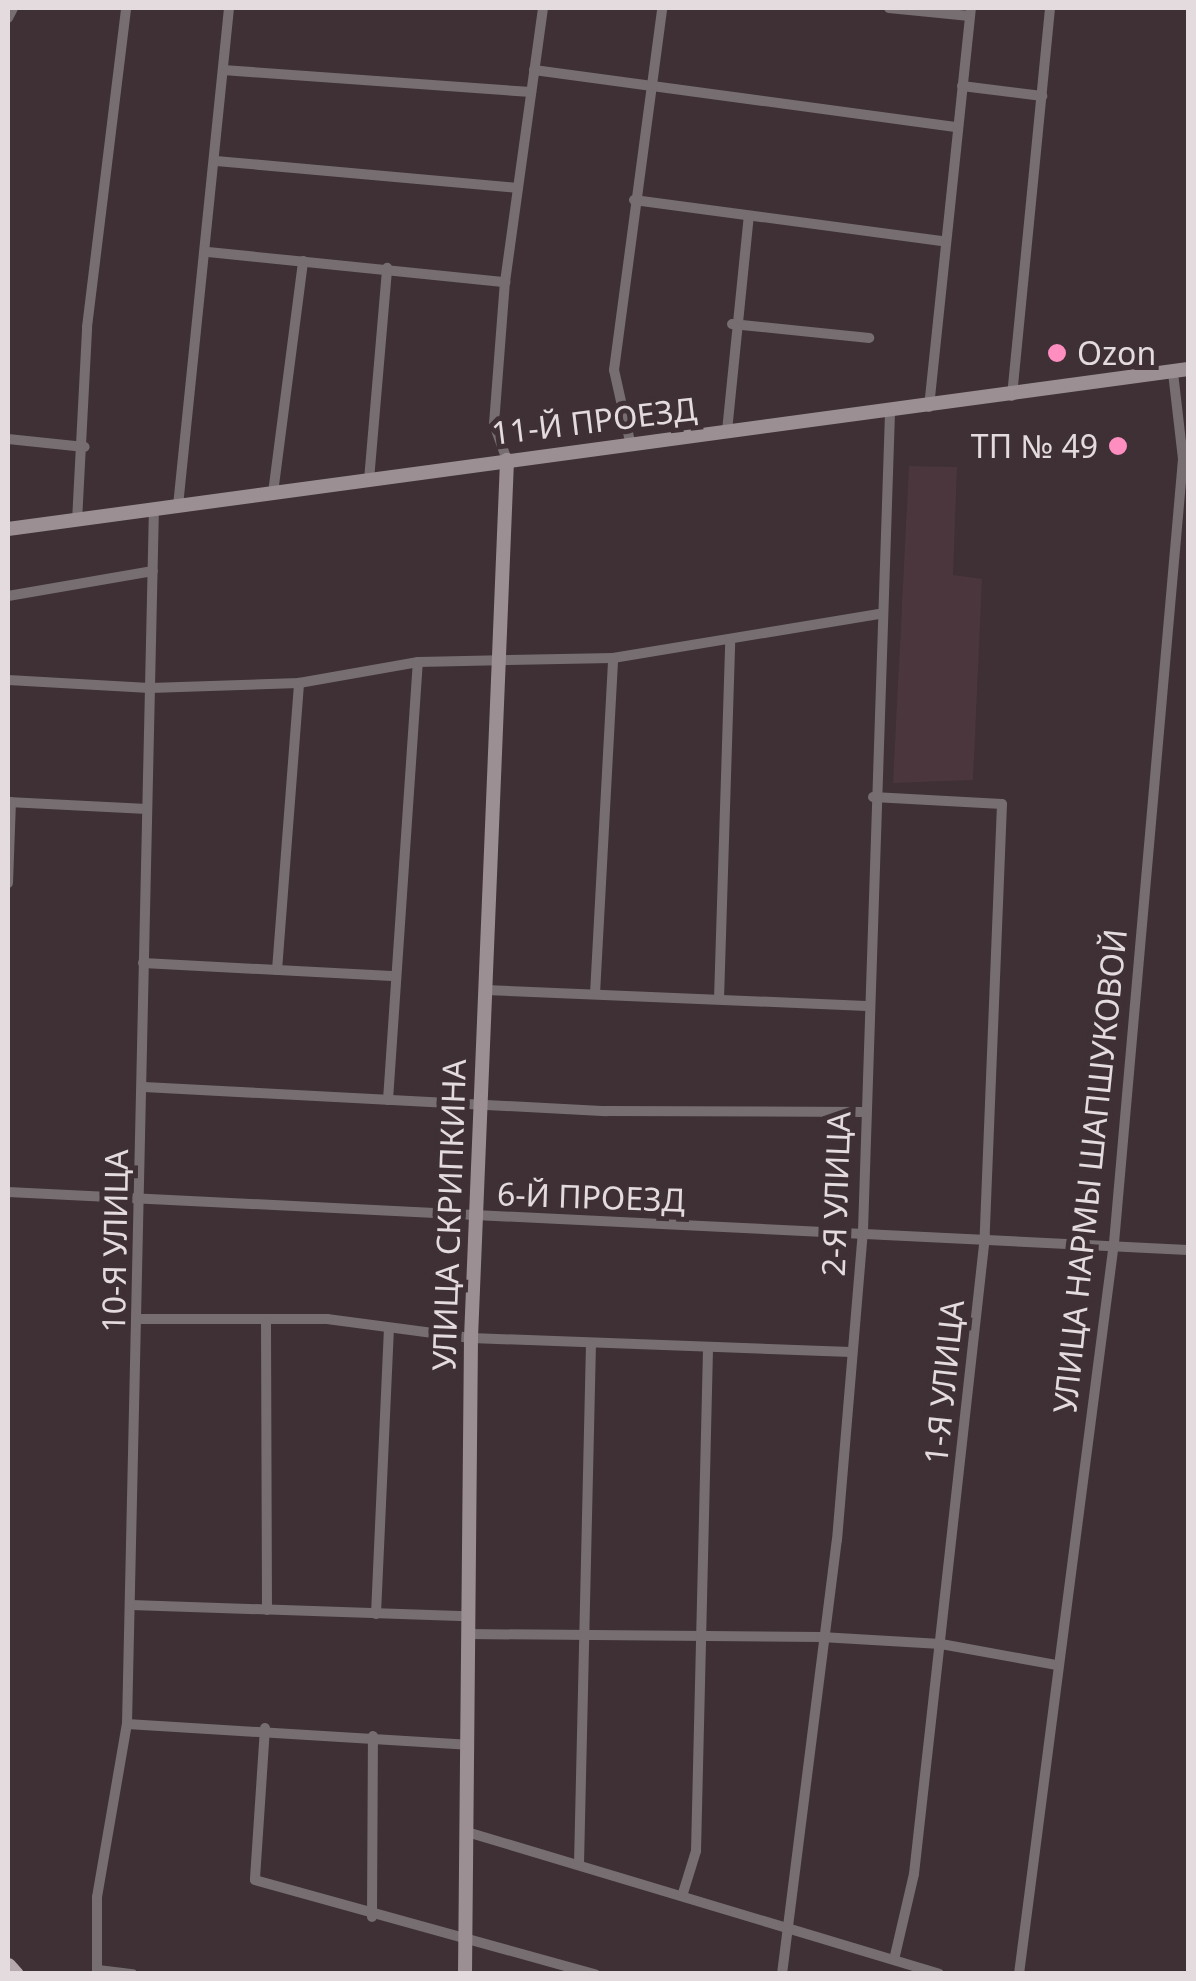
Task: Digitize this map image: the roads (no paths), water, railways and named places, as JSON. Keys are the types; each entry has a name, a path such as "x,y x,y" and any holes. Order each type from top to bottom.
{"main road":[{"path":"8,1965 16,1974"}],"street":[{"path":"8,18 13,8"},
{"path":"77,520 84,447 87,327 126,8"},
{"path":"178,506 208,252 228,8"},
{"path":"507,460 494,424 505,282 543,8"},
{"path":"631,446 614,370 662,8"},
{"path":"889,8 971,12 943,240 929,407"},
{"path":"1012,397 1050,8"},
{"path":"223,70 532,92"},
{"path":"534,70 957,128"},
{"path":"962,86 1042,96"},
{"path":"216,161 518,188"},
{"path":"634,200 943,240"},
{"path":"727,431 732,324 750,216"},
{"path":"208,252 505,282"},
{"path":"272,493 303,261"},
{"path":"369,480 387,268"},
{"path":"732,324 869,338"},
{"name":"11-Й ПРОЕЗД","path":"8,529 727,431 1012,397 1181,370"},
{"name":"УЛИЦА НАРМЫ ШАПШУКОВОЙ","path":"1018,1974 1114,1243 1183,459 1181,370"},
{"name":"2-Я УЛИЦА","path":"782,1974 863,1231 866,1006 890,413"},
{"path":"8,439 84,447"},
{"name":"УЛИЦА СКРИПКИНА","path":"466,1974 471,1338 507,460"},
{"name":"10-Я УЛИЦА","path":"98,1972 97,1897 127,1724 154,510"},
{"path":"8,596 153,571"},
{"path":"8,680 150,688 299,682 418,662 613,658 730,643 880,614"},
{"path":"719,1000 730,643"},
{"path":"595,994 613,658"},
{"name":"УЛИЦА СКРИПКИНА","path":"388,1100 392,976 418,662"},
{"path":"277,970 299,682"},
{"name":"1-Я УЛИЦА","path":"874,798 1002,804 985,1236 941,1644 894,1960"},
{"path":"8,883 9,802 147,809"},
{"path":"143,963 392,976"},
{"path":"486,990 866,1006"},
{"path":"144,1086 481,1104 865,1112"},
{"name":"6-Й ПРОЕЗД","path":"8,1192 477,1218 985,1236 1188,1250"},
{"path":"138,1320 388,1328 471,1338 591,1344 851,1352"},
{"path":"266,1324 267,1610"},
{"name":"УЛИЦА СКРИПКИНА","path":"376,1614 388,1328"},
{"path":"579,1864 591,1344"},
{"path":"683,1894 696,1851 708,1349"},
{"path":"131,1605 466,1616"},
{"path":"467,1634 699,1632 821,1637 941,1644 1057,1665"},
{"path":"127,1724 265,1728 467,1744"},
{"path":"265,1728 255,1880 372,1917 595,1974"},
{"path":"372,1917 373,1736"},
{"path":"467,1832 786,1923 938,1974"},
{"path":"98,1972 133,1974"}],"place":[{"name":"Ozon","path":"1057,353"},
{"name":"ТП № 49","path":"1118,446"}]}
